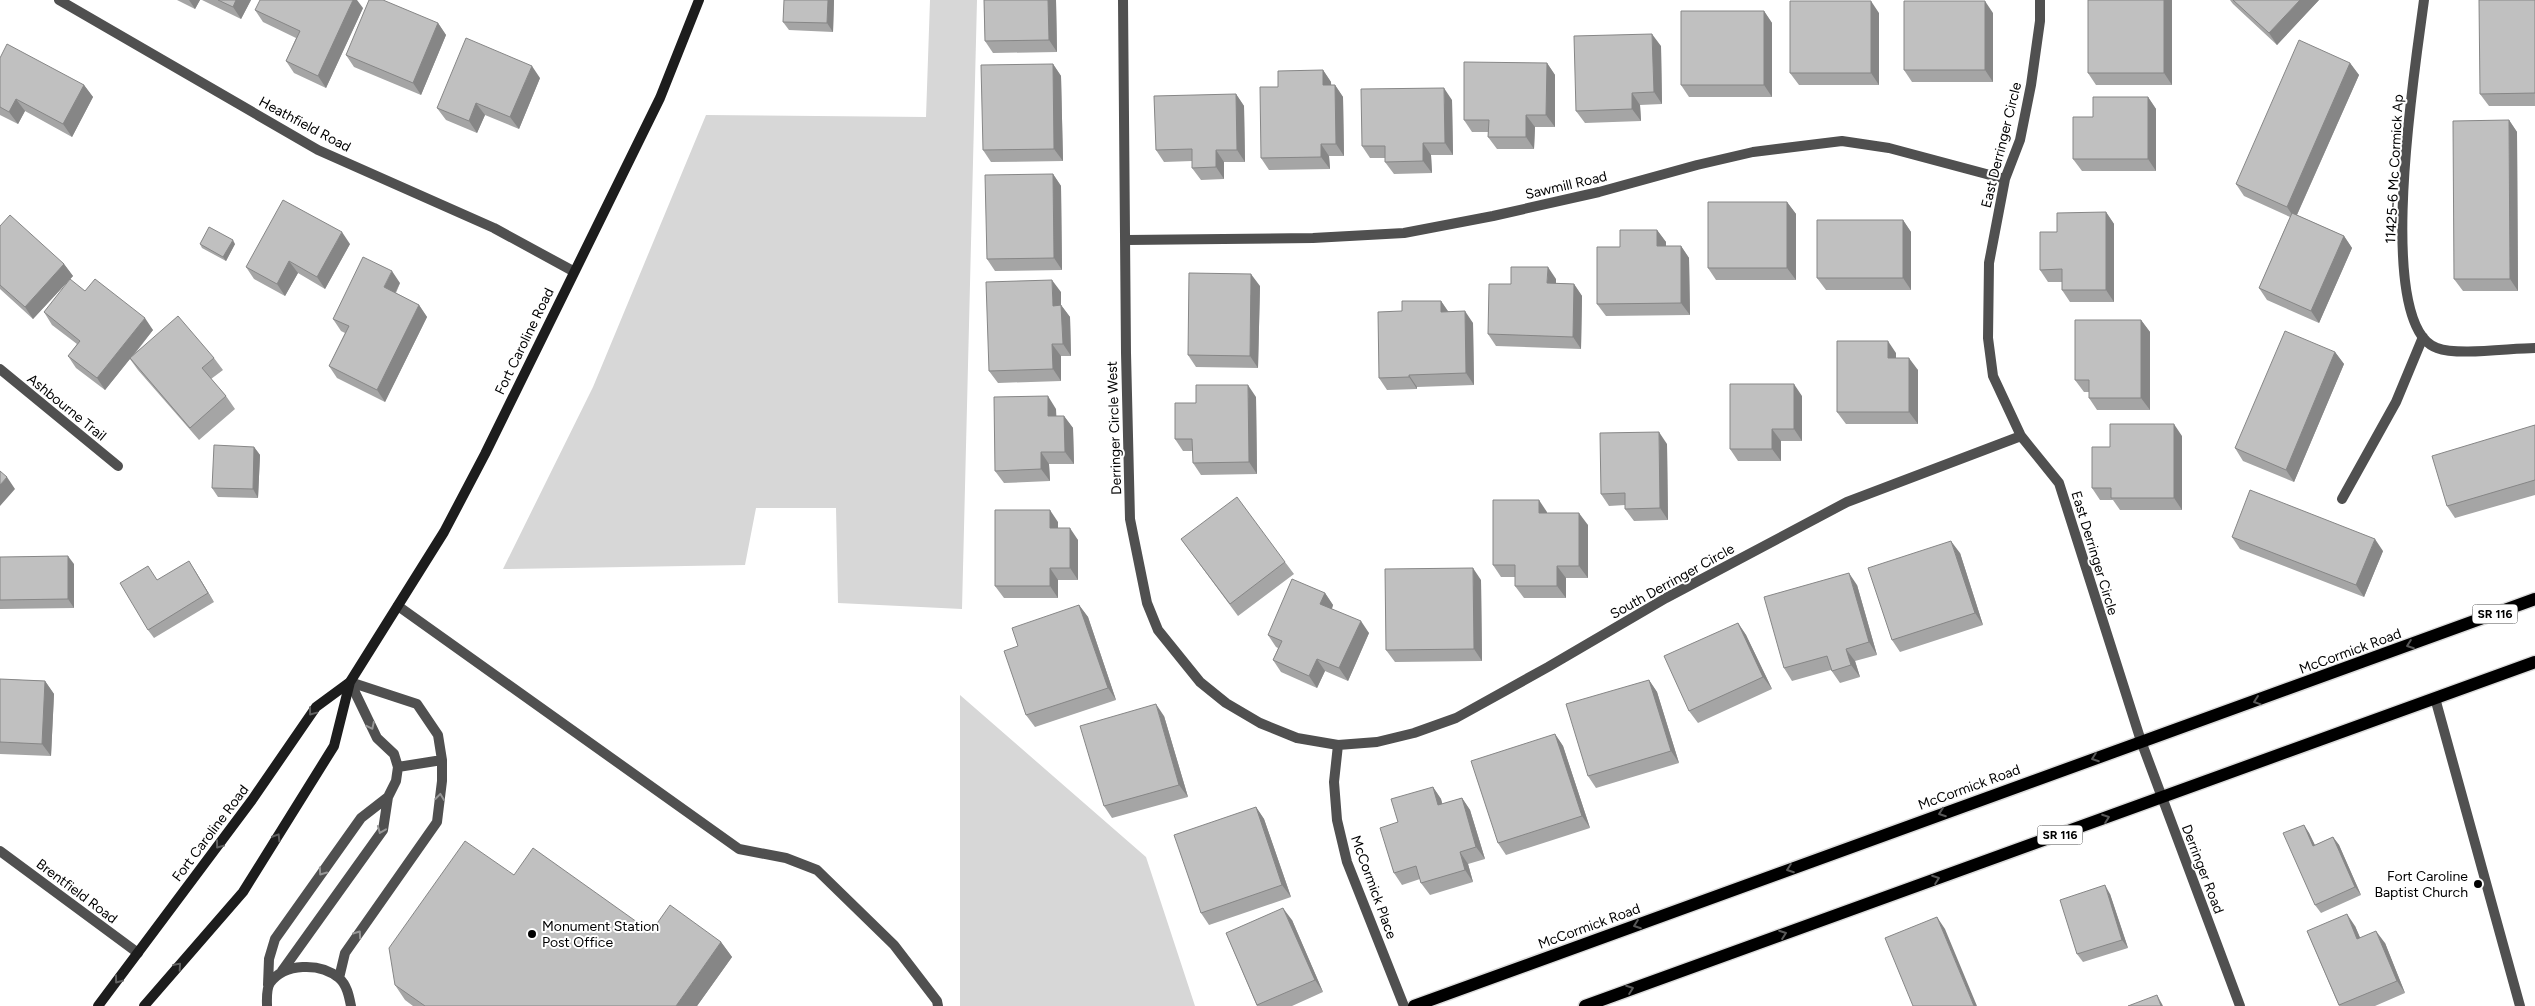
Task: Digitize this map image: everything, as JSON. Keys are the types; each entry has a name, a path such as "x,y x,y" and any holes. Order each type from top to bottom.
{"main road":[{"name":"McCormick Road","path":"1414,1006 2535,599"},
{"name":"SR 116","path":"1585,1006 2535,662"}],"street":[{"name":"Heathfield Road","path":"59,0 318,150 494,228 573,271"},
{"name":"Fort Caroline Road","path":"145,1005 243,892 334,746 350,682 444,532 485,454 573,271 660,98 698,0"},
{"name":"Derringer Circle West","path":"1123,0 1127,240 1126,353 1130,520 1147,602 1158,630 1200,682 1226,703 1260,723 1296,738 1338,745"},
{"name":"East Derringer Circle","path":"2040,0 2040,21 2031,84 2020,140 2005,179 1989,263 1988,338 1993,376 2021,436 2059,483 2113,658 2141,741"},
{"name":"11425-6 Mc Cormick Ap","path":"2423,337 2410,312 2405,293 2402,235 2407,129 2424,0"},
{"name":"Sawmill Road","path":"1127,240 1313,238 1404,233 1590,194 1753,152 1842,141 1889,148 2005,179"},
{"path":"2342,499 2396,402 2423,337 2436,348 2458,350 2535,348"},
{"name":"Ashbourne Trail","path":"0,370 118,466"},
{"name":"South Derringer Circle","path":"1338,745 1386,740 1414,733 1456,718 1666,598 1847,502 2021,436"},
{"path":"398,606 739,848 786,858 817,870 894,945 937,1001 938,1006"},
{"name":"Fort Caroline Road","path":"98,1006 252,800 316,706 350,682"},
{"path":"338,978 344,954 437,822 442,781 442,760 438,735 417,704 350,682"},
{"path":"268,985 282,971 383,830 388,796 396,781 398,767 394,754 377,738 350,682"},
{"path":"2435,698 2520,1006"},
{"name":"Derringer Road","path":"2141,741 2240,1006"},
{"name":"McCormick Place","path":"1338,745 1334,782 1337,820 1347,862 1404,1006"},
{"path":"398,767 442,760"},
{"path":"267,1006 269,959 275,939 361,818 388,796"},
{"name":"Brentfield Road","path":"0,852 138,954"},
{"path":"282,971 300,967 318,969 338,978 349,992 351,1006"}],"shaded area":[{"path":"930,0 977,0 962,609 838,603 836,508 756,508 745,565 503,569 593,387 706,115 926,117"},
{"path":"960,695 1146,857 1195,1006 960,1006"}],"building":[{"path":"218,0 236,0 233,7"},
{"path":"260,0 353,0 318,76 286,61 300,31 255,10"},
{"path":"369,0 383,0 438,23 413,83 346,55"},
{"path":"784,0 828,0 827,23 783,22"},
{"path":"984,0 1048,0 1049,40 985,41"},
{"path":"2088,0 2164,0 2164,73 2088,73"},
{"path":"2233,0 2300,0 2269,33"},
{"path":"2479,0 2535,0 2535,93 2480,94"},
{"path":"1790,1 1871,1 1871,73 1790,73"},
{"path":"1904,1 1985,1 1985,70 1904,70"},
{"path":"1681,11 1764,11 1764,85 1681,85"},
{"path":"1652,34 1654,92 1632,93 1632,109 1576,111 1574,36"},
{"path":"466,38 532,66 510,117 476,103 469,121 437,108"},
{"path":"2299,40 2350,63 2287,207 2236,184"},
{"path":"7,44 84,85 63,124 16,99 9,112 0,107 0,58"},
{"path":"1464,62 1547,63 1546,115 1526,115 1526,137 1488,137 1489,120 1464,120"},
{"path":"1053,64 1054,149 983,150 981,65"},
{"path":"1323,70 1323,85 1335,85 1336,144 1321,144 1321,157 1261,158 1260,87 1278,87 1278,71"},
{"path":"1444,88 1445,143 1423,143 1423,161 1385,162 1385,146 1362,146 1361,89"},
{"path":"1236,94 1237,150 1216,150 1216,167 1192,168 1192,149 1156,150 1154,96"},
{"path":"2093,97 2148,97 2148,159 2073,159 2073,117 2093,117"},
{"path":"2509,120 2510,279 2454,279 2453,121"},
{"path":"1053,174 1054,258 987,259 985,175"},
{"path":"283,200 342,232 317,277 289,261 277,284 246,267"},
{"path":"1708,202 1787,202 1787,268 1708,268"},
{"path":"2106,212 2106,290 2062,290 2062,269 2040,270 2040,232 2057,232 2057,213"},
{"path":"2292,213 2344,236 2311,311 2259,288"},
{"path":"10,215 64,264 25,307 0,285 0,226"},
{"path":"1817,220 1903,220 1903,278 1817,278"},
{"path":"209,227 233,240 223,257 200,244"},
{"path":"1620,230 1657,230 1657,246 1681,246 1681,303 1597,304 1597,247 1620,247"},
{"path":"363,257 392,271 384,287 419,305 377,390 329,366 349,326 333,319"},
{"path":"1511,267 1548,267 1547,283 1574,284 1573,337 1488,334 1489,284 1511,284"},
{"path":"1189,273 1251,274 1250,356 1188,355"},
{"path":"70,279 85,291 95,279 145,318 97,378 68,356 80,341 44,312"},
{"path":"1052,280 1053,306 1061,305 1063,344 1052,344 1053,369 989,371 986,282"},
{"path":"1402,301 1441,301 1441,312 1465,311 1466,373 1379,378 1378,312 1402,311"},
{"path":"178,316 214,358 202,368 226,396 190,428 130,358"},
{"path":"2075,320 2141,320 2141,398 2089,398 2089,380 2075,380"},
{"path":"2285,331 2335,352 2286,470 2235,448"},
{"path":"1837,341 1888,341 1888,358 1909,358 1909,412 1837,412"},
{"path":"1730,384 1794,384 1794,429 1772,429 1772,449 1730,449"},
{"path":"1196,385 1248,385 1249,462 1193,463 1192,439 1175,439 1175,403 1196,403"},
{"path":"1048,396 1048,416 1064,416 1065,452 1041,452 1041,469 995,471 994,397"},
{"path":"2110,424 2174,424 2174,498 2111,498 2111,488 2092,488 2092,447 2110,447"},
{"path":"2535,425 2535,480 2447,506 2432,456"},
{"path":"1659,432 1660,508 1625,509 1625,493 1601,494 1600,433"},
{"path":"214,445 254,447 253,489 212,488"},
{"path":"0,471 7,477 0,485"},
{"path":"2250,490 2375,539 2356,585 2232,537"},
{"path":"1237,497 1285,562 1230,604 1181,539"},
{"path":"1493,500 1539,500 1539,513 1579,513 1579,566 1557,566 1557,586 1515,586 1515,565 1493,565"},
{"path":"995,510 1050,510 1050,528 1070,528 1070,568 1050,568 1050,586 995,586"},
{"path":"1951,541 1975,613 1892,640 1868,568"},
{"path":"68,556 68,599 0,600 0,557"},
{"path":"189,561 208,593 148,630 120,583 148,566 157,580"},
{"path":"1473,568 1474,649 1386,650 1385,569"},
{"path":"1849,573 1869,642 1846,649 1851,665 1832,671 1827,656 1784,668 1764,597"},
{"path":"1292,579 1325,593 1320,604 1361,621 1339,668 1317,659 1309,676 1273,660 1282,641 1268,635"},
{"path":"1079,605 1108,688 1026,715 1004,651 1018,646 1012,628"},
{"path":"1738,623 1763,677 1689,711 1664,656"},
{"path":"0,679 45,681 42,744 0,742"},
{"path":"1649,680 1671,751 1588,776 1566,704"},
{"path":"1156,704 1179,785 1104,806 1080,726"},
{"path":"1555,734 1582,816 1498,843 1471,761"},
{"path":"1433,787 1438,805 1462,798 1476,847 1460,852 1465,870 1421,883 1416,866 1394,873 1380,828 1398,822 1391,799"},
{"path":"1256,807 1282,885 1201,913 1174,835"},
{"path":"2304,825 2313,846 2333,837 2355,887 2315,905 2283,833"},
{"name":"Monument Station Post Office","path":"465,841 514,875 533,848 651,932 670,905 721,942 676,1006 425,1006 395,985 389,948"},
{"path":"2105,885 2122,940 2077,954 2060,900"},
{"path":"1283,908 1315,980 1257,1005 1226,933"},
{"path":"2347,914 2357,939 2376,931 2397,981 2339,1005 2307,931"},
{"path":"1937,917 1974,1006 1913,1006 1885,938"},
{"path":"2157,995 2161,1006 2128,1006"}],"place":[{"name":"Fort Caroline Baptist Church","path":"2478,884"},
{"name":"Monument Station Post Office","path":"532,934"}]}
